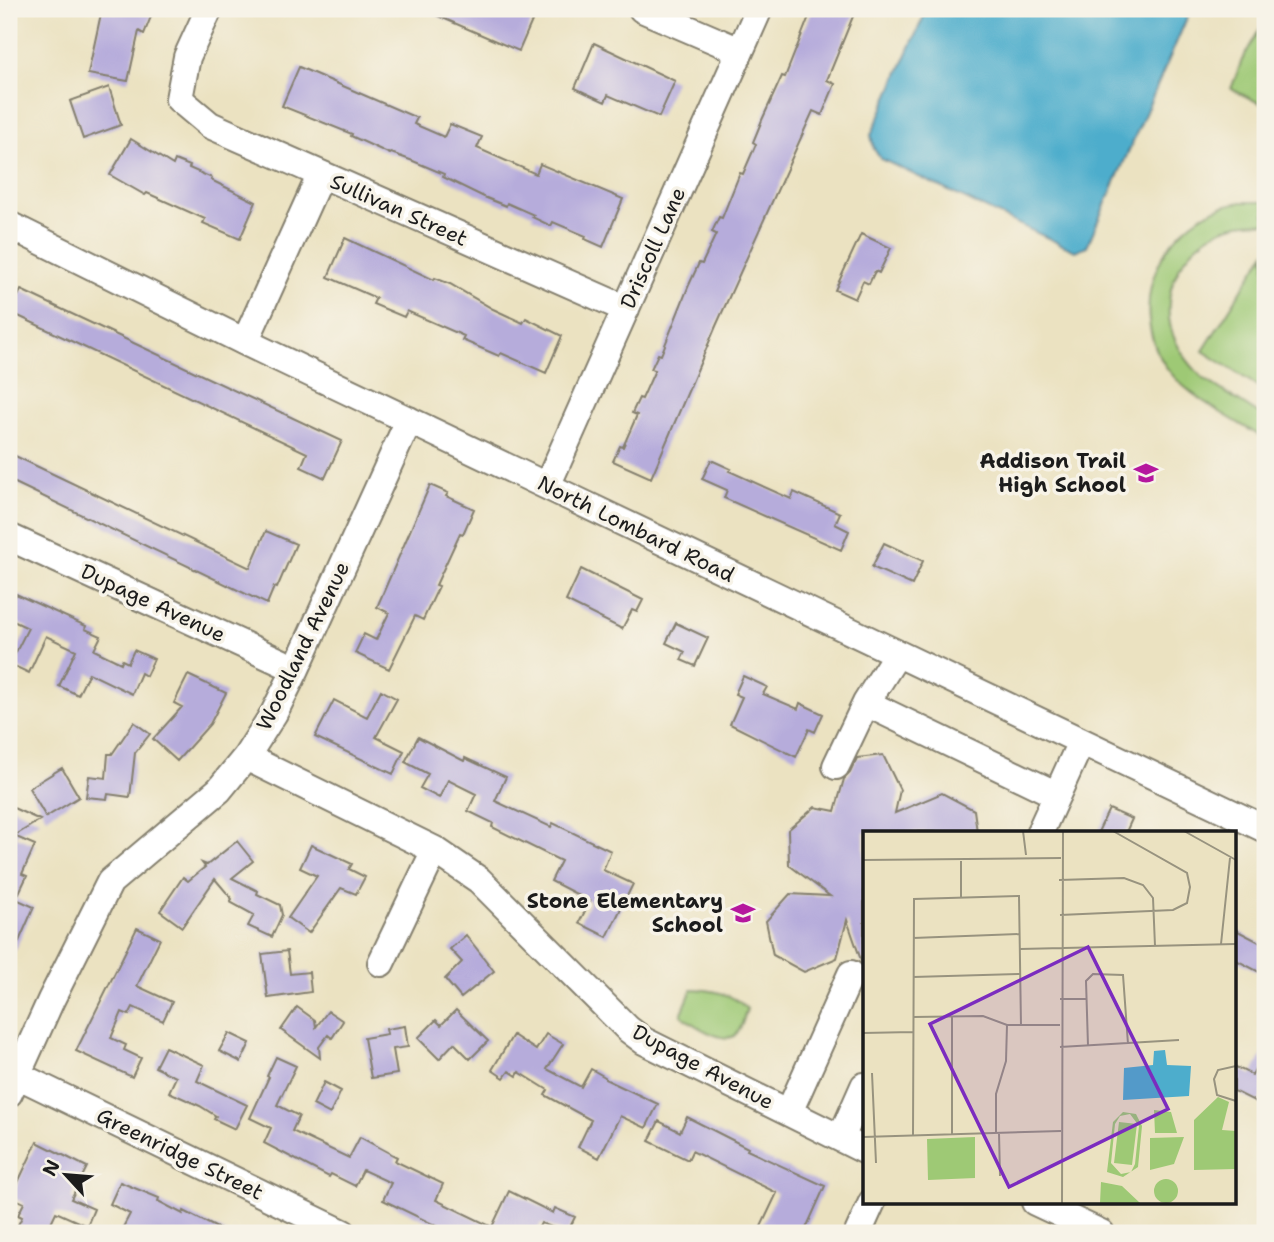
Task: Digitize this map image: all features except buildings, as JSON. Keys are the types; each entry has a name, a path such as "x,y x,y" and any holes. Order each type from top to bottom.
{"street":[{"name":"Sullivan Street","path":"209,9 187,57 179,99 210,125 320,176 626,309"},
{"path":"642,9 740,51"},
{"name":"Driscoll Lane","path":"547,486 759,9"},
{"path":"245,342 320,176"},
{"name":"North Lombard Road","path":"9,225 245,342 1265,829"},
{"name":"Woodland Avenue","path":"13,1084 51,1000 110,882 219,790 246,757 274,713 409,420"},
{"name":"Dupage Avenue","path":"9,537 296,670"},
{"path":"836,766 866,703 897,654"},
{"path":"866,703 1057,795"},
{"path":"1040,831 1081,742"},
{"name":"Dupage Avenue","path":"246,757 435,850 479,880 628,1029 644,1041 853,1144"},
{"path":"381,963 435,850"},
{"path":"789,1112 851,974"},
{"name":"Greenridge Street","path":"13,1084 343,1233"},
{"path":"853,1144 863,1091"},
{"path":"858,1233 871,1204"},
{"path":"1039,1204 1101,1233"}],"green space":[{"path":"1265,20 1265,106 1231,89 1242,60"},
{"path":"1242,202 1265,202 1265,223 1243,223 1223,229 1206,238 1191,252 1171,287 1171,329 1180,350 1203,378 1265,418 1265,439 1201,400 1178,381 1169,371 1155,345 1149,319 1150,292 1158,266 1172,243 1191,223 1214,209"},
{"path":"1265,253 1265,391 1203,351"},
{"path":"692,989 729,996 747,1009 736,1035 716,1035 681,1015"}],"water":[{"path":"927,9 1191,9 1087,246 1075,251 881,159 874,149 871,135"}],"place":[{"name":"Addison Trail High School","path":"1146,473"},
{"name":"Stone Elementary School","path":"743,913"}]}
